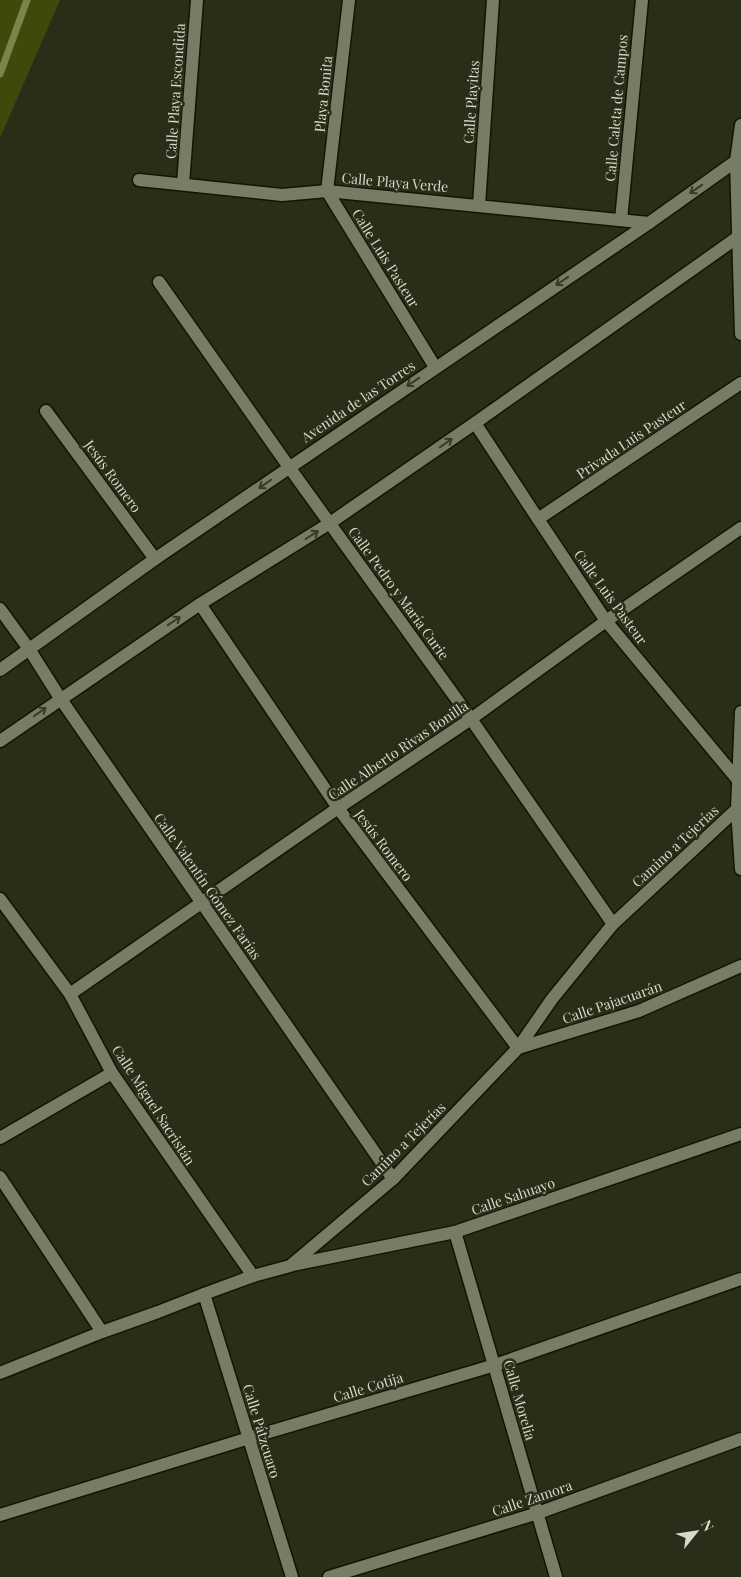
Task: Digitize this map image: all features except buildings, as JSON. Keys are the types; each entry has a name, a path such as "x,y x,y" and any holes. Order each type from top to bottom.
{"street":[{"name":"Calle Playa Escondida","path":"183,184 197,0"},
{"name":"Playa Bonita","path":"327,191 349,0"},
{"name":"Calle Playitas","path":"479,205 494,0"},
{"name":"Calle Caleta de Campos","path":"621,220 642,0"},
{"path":"741,125 736,161 741,334"},
{"name":"Avenida de las Torres","path":"0,670 155,559 649,223 736,161"},
{"name":"Calle Playa Verde","path":"139,180 282,195 327,191 649,223"},
{"name":"Calle Luis Pasteur","path":"327,191 436,367"},
{"path":"0,740 200,604 330,524 738,237"},
{"name":"Calle Pedro y María Curie","path":"159,282 289,467 471,719 614,924"},
{"name":"Privada Luis Pasteur","path":"538,520 741,383"},
{"name":"Jesús Romero","path":"46,410 155,559"},
{"name":"Calle Luis Pasteur","path":"475,423 606,621 737,778"},
{"name":"Calle Alberto Rivas Bonilla","path":"70,994 338,808 471,719 606,621 741,528"},
{"name":"Jesús Romero","path":"200,604 338,808 518,1048"},
{"name":"Calle Valentín Gómez Farías","path":"0,610 29,649 60,698 393,1179"},
{"path":"741,712 737,778 741,870"},
{"name":"Camino a Tejerías","path":"0,1373 204,1294 253,1276 290,1266 393,1179 518,1048 552,999 614,924 737,808"},
{"name":"Calle Miguel Sacristán","path":"0,899 70,994 112,1073 253,1276"},
{"name":"Calle Pajacuarán","path":"518,1048 639,1011 741,966"},
{"path":"0,1138 112,1073"},
{"name":"Calle Sahuayo","path":"290,1266 455,1232 741,1134"},
{"path":"0,1177 102,1332"},
{"name":"Calle Morelia","path":"455,1232 556,1577"},
{"name":"Calle Cotija","path":"0,1515 495,1365 741,1279"},
{"name":"Calle Pátzcuaro","path":"204,1294 292,1577"},
{"name":"Calle Zamora","path":"330,1577 538,1513 741,1439"}],"green space":[{"path":"0,0 60,0 0,138"}],"waterway":[{"path":"0,74 27,0"}]}
